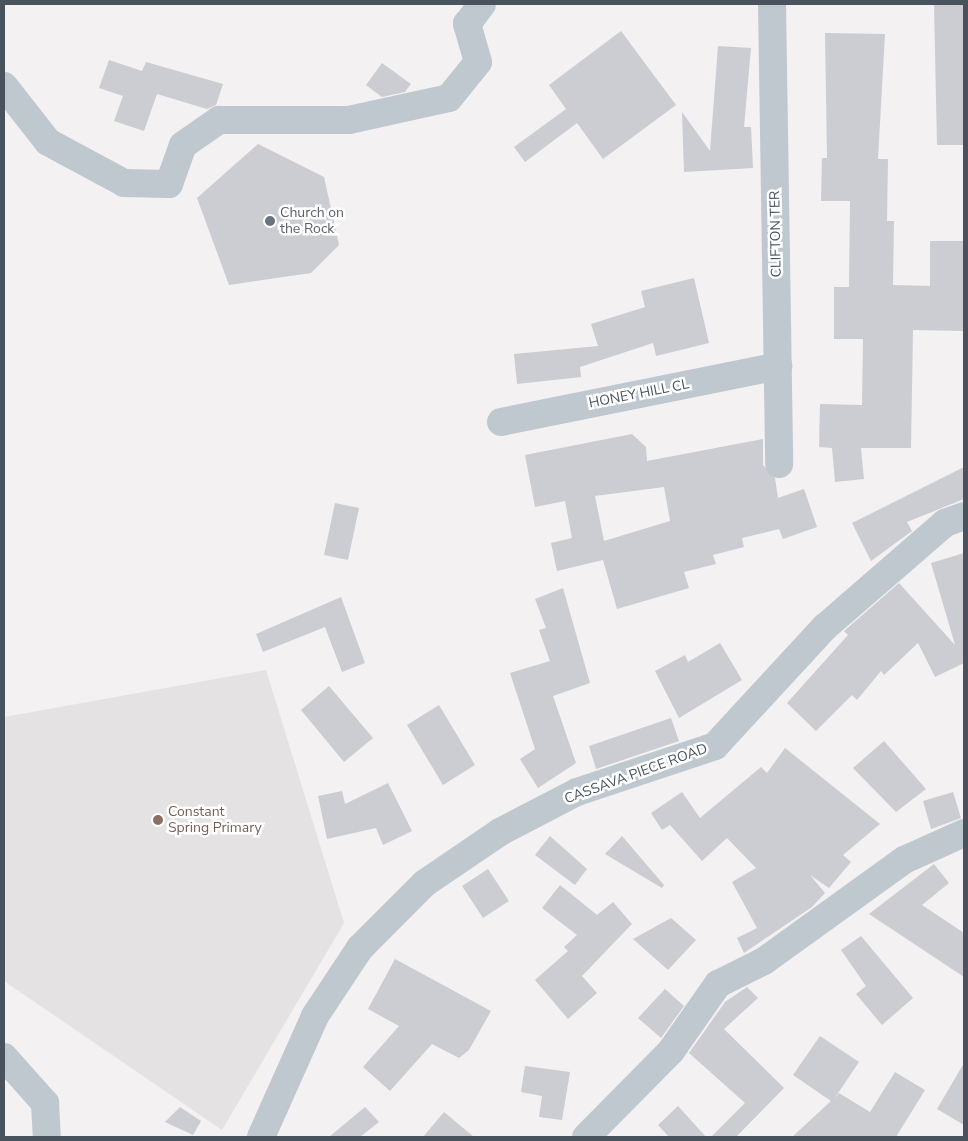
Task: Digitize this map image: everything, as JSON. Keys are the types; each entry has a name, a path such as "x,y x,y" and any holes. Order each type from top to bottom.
{"street":[{"name":"CLIFTON TER","path":"772,4 779,464"},
{"path":"4,86 48,142 124,183 169,184 183,146 219,120 349,120 449,98 478,62 475,14"},
{"name":"HONEY HILL CL","path":"501,422 778,366"},
{"name":"CASSAVA PIECE ROAD","path":"261,1137 315,1016 360,948 425,883 500,832 577,792 716,746 825,627 945,523 964,516"},
{"path":"586,1137 671,1051 718,984 764,961 904,860 964,833"},
{"path":"4,1057 45,1103 47,1137"}],"shaded area":[{"name":"Constant Spring Primary","path":"266,670 344,923 222,1130 4,981 4,717"}],"building":[{"path":"934,4 964,4 964,145 937,145"},
{"path":"621,31 676,105 603,159 577,123 525,162 514,147 566,109 549,85"},
{"path":"825,33 885,34 878,159 888,159 887,221 894,221 893,285 930,286 930,241 963,241 964,331 913,330 911,448 861,448 864,479 835,482 832,448 819,447 820,404 862,405 863,339 834,339 834,287 849,287 850,201 821,201 822,158 827,158"},
{"path":"718,46 751,48 744,127 751,127 753,168 684,172 682,112 710,151"},
{"path":"109,60 142,71 146,62 223,84 216,105 207,109 157,94 144,131 114,121 123,96 99,88"},
{"path":"382,63 411,84 405,92 382,97 366,85"},
{"name":"Church on the Rock","path":"258,144 324,177 339,245 311,273 229,285 197,198"},
{"path":"694,278 709,343 656,356 653,343 580,367 581,377 517,384 514,354 598,346 591,324 645,307 641,291"},
{"path":"632,434 646,447 647,461 763,439 763,465 775,478 778,498 804,489 817,527 783,539 779,529 742,538 744,547 713,555 716,564 684,572 689,588 617,609 603,560 557,571 551,543 572,538 565,501 535,507 525,455","holes":["664,487 670,521 604,541 595,496"]},
{"path":"964,467 964,499 907,522 912,531 871,561 852,523"},
{"path":"335,503 359,508 348,560 324,555"},
{"path":"964,553 964,663 935,677 918,643 884,675 881,671 857,700 852,695 816,731 787,703 848,635 844,631 899,583 955,645 931,563"},
{"path":"563,588 590,683 553,696 576,763 538,788 520,759 535,749 510,673 550,661 539,630 546,628 535,599"},
{"path":"341,597 365,663 342,672 325,627 263,652 256,634"},
{"path":"720,643 742,680 679,718 655,671 685,655 688,662"},
{"path":"329,686 373,738 344,762 301,710"},
{"path":"439,705 475,765 443,785 407,725"},
{"path":"671,718 679,741 596,769 589,746"},
{"path":"884,741 926,789 896,812 853,768"},
{"path":"785,748 880,824 843,855 851,862 829,888 810,875 825,893 812,907 744,953 737,938 757,928 732,882 756,868 727,838 702,861 670,825 662,830 651,813 682,792 700,818 761,767 767,773"},
{"path":"388,783 412,831 383,845 376,828 327,839 318,796 342,791 345,804"},
{"path":"953,792 961,818 931,829 923,801"},
{"path":"550,836 587,869 575,885 535,855"},
{"path":"622,836 664,885 662,888 605,854"},
{"path":"934,864 949,883 922,905 964,933 964,977 869,914"},
{"path":"488,869 509,901 483,918 462,886"},
{"path":"560,885 597,915 613,902 632,924 582,976 597,993 568,1019 535,980 568,951 564,947 577,935 542,908"},
{"path":"671,918 696,940 668,970 633,939"},
{"path":"861,936 913,998 882,1025 856,994 866,986 841,950"},
{"path":"395,959 491,1011 469,1050 459,1058 432,1044 390,1091 363,1067 399,1026 368,1009"},
{"path":"747,987 758,998 724,1029 784,1088 736,1137 711,1137 745,1103 689,1053 725,1002"},
{"path":"665,989 684,1006 661,1038 638,1018"},
{"path":"820,1036 859,1062 834,1099 839,1093 870,1112 895,1072 925,1090 896,1137 792,1137 831,1101 793,1075"},
{"path":"964,1063 964,1125 937,1109"},
{"path":"525,1066 570,1072 562,1120 539,1117 542,1096 521,1092"},
{"path":"678,1106 706,1137 669,1137 658,1125"},
{"path":"180,1107 201,1121 193,1135 165,1122"},
{"path":"365,1107 379,1122 360,1137 329,1137"},
{"path":"444,1112 474,1137 423,1137"}],"place":[{"name":"Church on the Rock","path":"270,221"},
{"name":"Constant Spring Primary","path":"158,820"}]}
